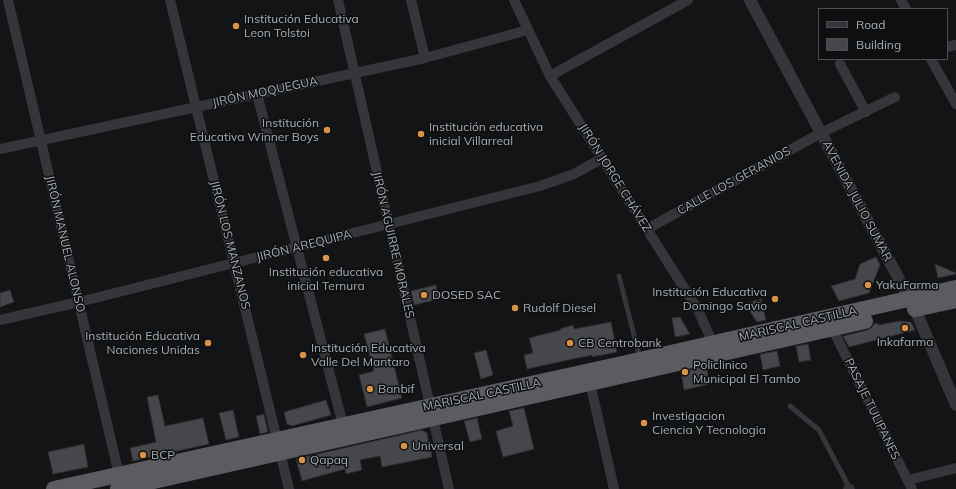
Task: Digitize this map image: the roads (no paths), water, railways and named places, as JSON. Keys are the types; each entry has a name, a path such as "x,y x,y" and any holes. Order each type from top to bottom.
{"highway":[{"path":"912,304 956,288"},
{"name":"MARISCAL CASTILLA","path":"54,489 121,485 278,446 912,304 956,300"},
{"name":"MARISCAL CASTILLA","path":"589,377 640,360 715,349 832,328 912,304"},
{"name":"MARISCAL CASTILLA","path":"278,446 343,425 431,412"}],"street":[{"name":"JIRÓN MANUEL ALONSO","path":"8,0 121,485"},
{"name":"JIRÓN LOS MANZANOS","path":"170,0 289,489"},
{"name":"JIRÓN AGUIRRE MORALES","path":"338,0 449,489"},
{"path":"410,0 425,58"},
{"name":"JIRÓN JORGE CHÁVEZ","path":"514,0 550,76 698,310 715,349"},
{"path":"550,76 688,0"},
{"name":"AVENIDA JULIO SUMAR","path":"750,0 912,304 956,405"},
{"name":"JIRÓN MOQUEGUA","path":"0,149 425,58 528,30"},
{"path":"932,60 956,104"},
{"path":"840,64 866,112"},
{"path":"257,94 343,425"},
{"name":"CALLE LOS GERANIOS","path":"647,229 821,133 895,97"},
{"name":"JIRÓN AREQUIPA","path":"0,320 79,302 540,186 574,174 602,158"},
{"name":"PASAJE TULIPANES","path":"832,328 910,485"},
{"path":"589,377 614,489"},
{"path":"910,485 956,468"}],"lane":[{"path":"619,276 640,360"},
{"path":"790,406 819,430 849,489"}],"place":[{"name":"Institución Educativa Leon Tolstoi","path":"236,26"},
{"name":"Institución Educativa Winner Boys","path":"327,130"},
{"name":"Institución educativa inicial Villarreal","path":"421,134"},
{"name":"Institución educativa inicial Ternura","path":"326,258"},
{"name":"YakuFarma","path":"868,285"},
{"name":"DOSED SAC","path":"424,295"},
{"name":"Institución Educativa Domingo Savio","path":"775,299"},
{"name":"Rudolf Diesel","path":"515,308"},
{"name":"Inkafarma","path":"905,328"},
{"name":"Institución Educativa Naciones Unidas","path":"208,343"},
{"name":"CB Centrobank","path":"570,343"},
{"name":"Institución Educativa Valle Del Mantaro","path":"303,355"},
{"name":"Policlinico Municipal El Tambo","path":"685,372"},
{"name":"Banbif","path":"370,389"},
{"name":"Investigacion Ciencia Y Tecnologia","path":"644,423"},
{"name":"Universal","path":"404,446"},
{"name":"BCP","path":"143,455"},
{"name":"Qapaq","path":"302,460"}]}
